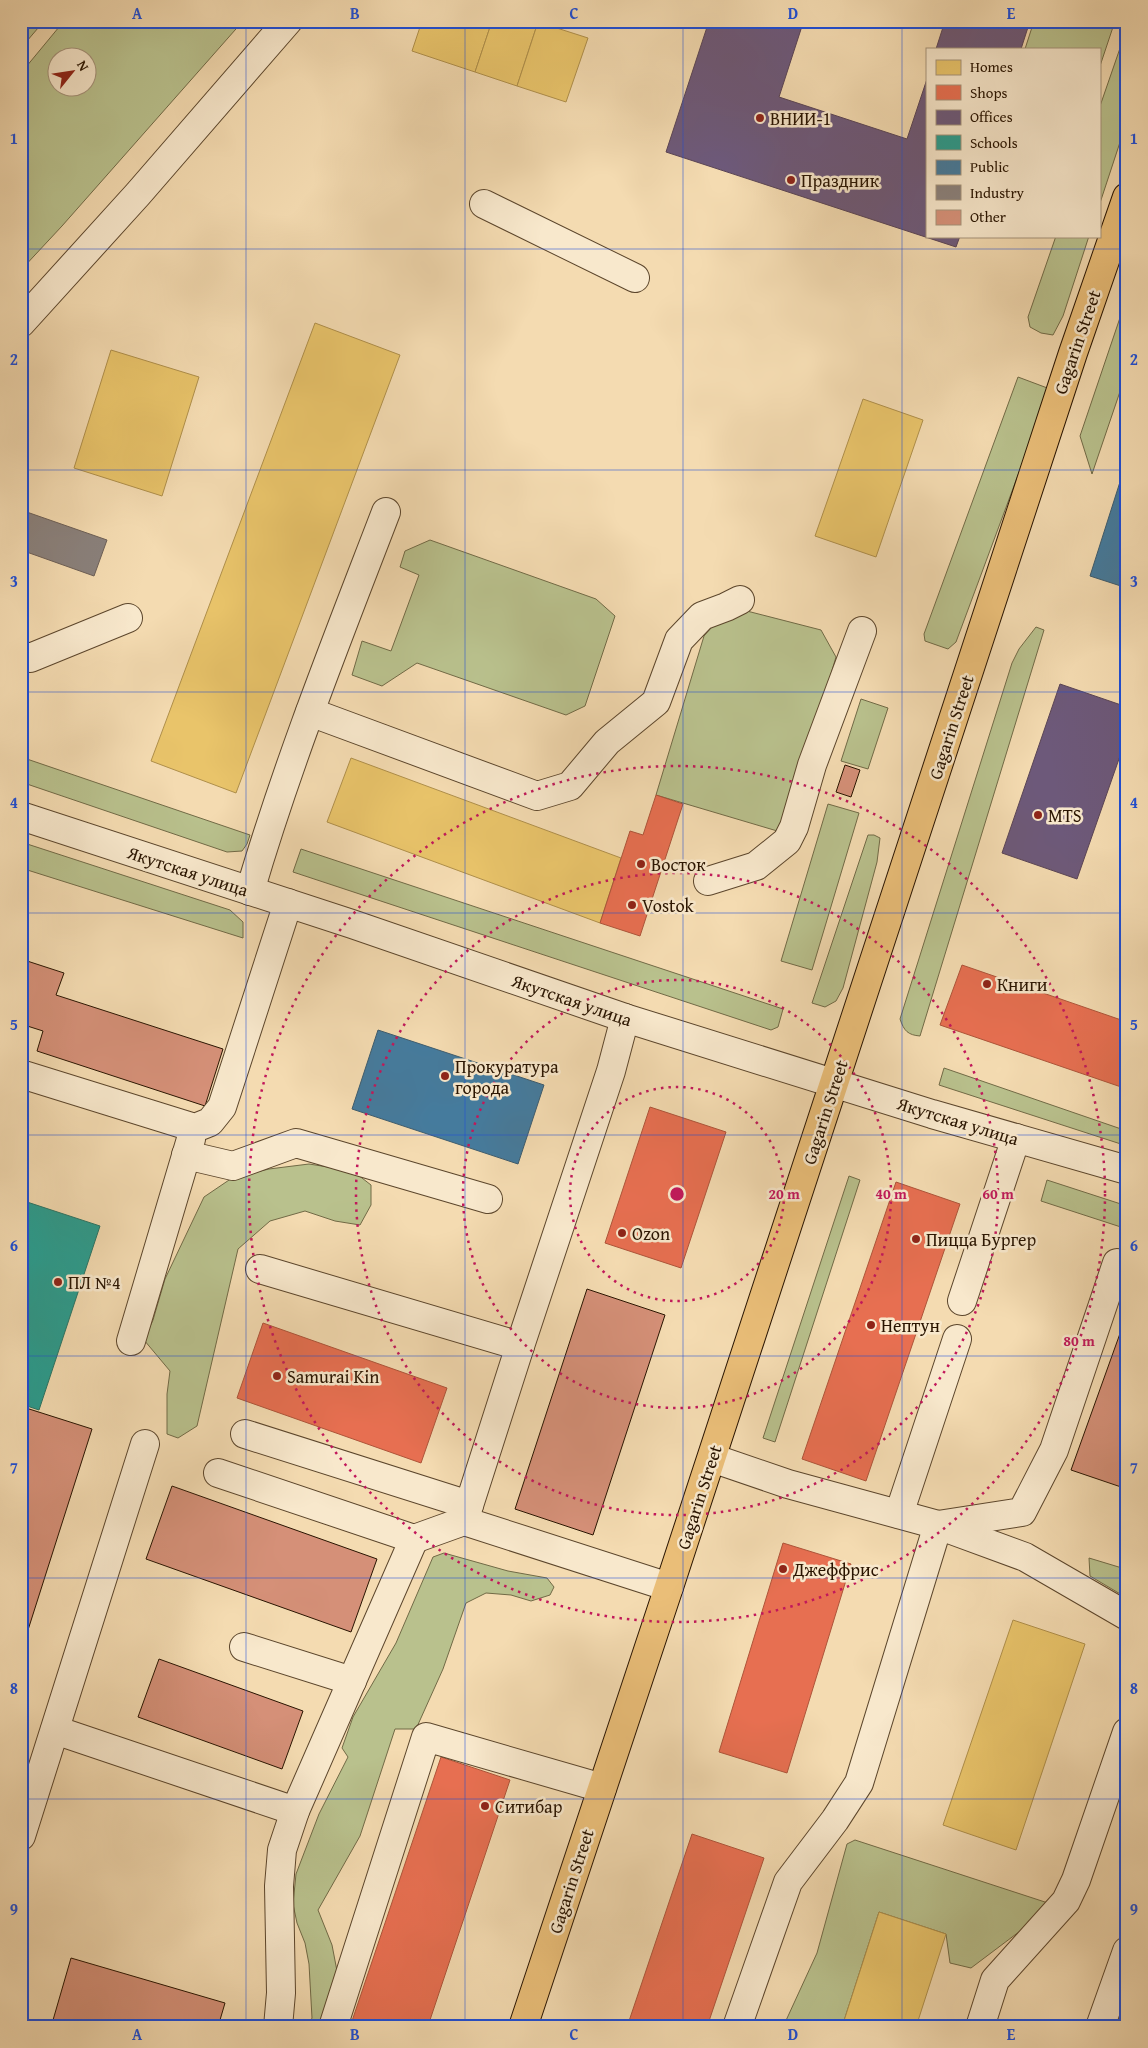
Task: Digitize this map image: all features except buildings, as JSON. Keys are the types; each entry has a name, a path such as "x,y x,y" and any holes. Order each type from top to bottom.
{"main road":[{"name":"Gagarin Street","path":"523,2027 670,1587 1073,353 1127,197"}],"street":[{"path":"21,323 138,194 288,21"},
{"path":"484,204 635,278"},
{"path":"250,891 269,827 310,712 386,512"},
{"path":"310,712 537,796 570,786 607,742 656,702 679,640 702,616 740,600"},
{"path":"21,655 30,658 128,618"},
{"path":"708,881 756,866 787,841 794,827 812,765 862,631"},
{"name":"Якутская улица","path":"21,816 288,903 625,1018 834,1083 1127,1170"},
{"path":"21,1074 194,1128 210,1122 222,1107 288,903"},
{"path":"278,2027 281,1993 280,1868 282,1850 295,1811 414,1539 467,1513 611,1071 625,1018"},
{"path":"131,1341 194,1128"},
{"path":"962,1301 1016,1138"},
{"path":"186,1155 233,1166 296,1143 488,1199"},
{"path":"938,1525 1022,1512 1054,1450 1117,1263"},
{"path":"260,1269 520,1346"},
{"path":"900,1514 957,1339"},
{"path":"245,1434 670,1587"},
{"path":"21,1836 144,1444"},
{"path":"712,1458 788,1484 938,1525 1026,1557 1127,1616"},
{"path":"218,1473 414,1539"},
{"path":"737,2027 788,1882 835,1820 859,1783 938,1525"},
{"path":"244,1647 352,1681"},
{"path":"55,1730 295,1811"},
{"path":"980,2027 996,1980 1066,1901 1076,1880 1127,1732"},
{"path":"334,2027 426,1737 602,1788"},
{"path":"1100,2027 1127,1951"}],"green space":[{"path":"21,21 44,21 21,48"},
{"path":"64,21 243,21 62,226 21,270 21,73"},
{"path":"1034,21 1115,21 1100,66 1100,48 1025,48"},
{"path":"1127,28 1127,121 1100,203 1100,106"},
{"path":"1055,238 1088,238 1063,316 1053,335 1041,333 1030,327 1028,317"},
{"path":"1127,297 1127,371 1092,474 1080,436"},
{"path":"1018,377 1050,389 956,642 948,649 925,641 924,634"},
{"path":"430,540 596,599 615,616 585,706 566,715 417,663 382,686 352,675 362,641 391,651 419,575 400,567 405,551"},
{"path":"743,610 821,630 836,657 784,833 656,795 704,636 720,618"},
{"path":"1036,627 1044,630 920,1036 912,1035 903,1027 900,1019 1012,663 1019,649"},
{"path":"861,699 888,708 868,769 841,761"},
{"path":"21,757 250,835 247,844 242,851 227,852 21,782"},
{"path":"828,804 859,813 812,970 781,961"},
{"path":"868,835 880,838 877,862 843,988 836,1001 825,1007 812,1003"},
{"path":"21,842 230,910 243,922 243,938 21,868"},
{"path":"301,849 783,1009 778,1027 771,1030 293,872"},
{"path":"944,1068 1127,1131 1127,1146 939,1085"},
{"path":"309,1164 353,1171 371,1185 371,1205 360,1225 335,1221 305,1211 270,1221 238,1249 197,1426 178,1438 167,1434 167,1394 170,1371 144,1340 153,1320 165,1279 204,1197 232,1178 269,1169"},
{"path":"849,1176 860,1180 775,1442 763,1438"},
{"path":"1047,1180 1127,1206 1127,1229 1041,1201"},
{"path":"444,1553 508,1571 547,1578 554,1587 550,1595 531,1601 511,1595 486,1593 466,1603 443,1669 416,1729 395,1729 360,1836 318,1910 332,1945 337,1971 324,2027 308,2027 312,2018 309,1964 305,1943 297,1923 293,1904 296,1874 319,1814 348,1757 342,1748 353,1717 396,1643 433,1557"},
{"path":"1089,1558 1122,1568 1127,1559 1127,1598 1090,1576"},
{"path":"855,1840 1048,1903 1048,1910 971,1968 950,1963 946,1934 879,1912 842,2027 783,2027 817,1953 847,1844"}],"place":[{"name":"ВНИИ-1","path":"760,118"},
{"name":"Праздник","path":"791,180"},
{"name":"MTS","path":"1038,815"},
{"name":"Восток","path":"641,864"},
{"name":"Vostok","path":"632,905"},
{"name":"Книги","path":"987,984"},
{"name":"Прокуратура города","path":"445,1076"},
{"name":"Ozon","path":"622,1233"},
{"name":"Пицца Бургер","path":"916,1239"},
{"name":"ПЛ №4","path":"58,1282"},
{"name":"Нептун","path":"871,1325"},
{"name":"Samurai Kin","path":"277,1376"},
{"name":"Джеффрис","path":"783,1569"},
{"name":"Ситибар","path":"485,1806"}]}
